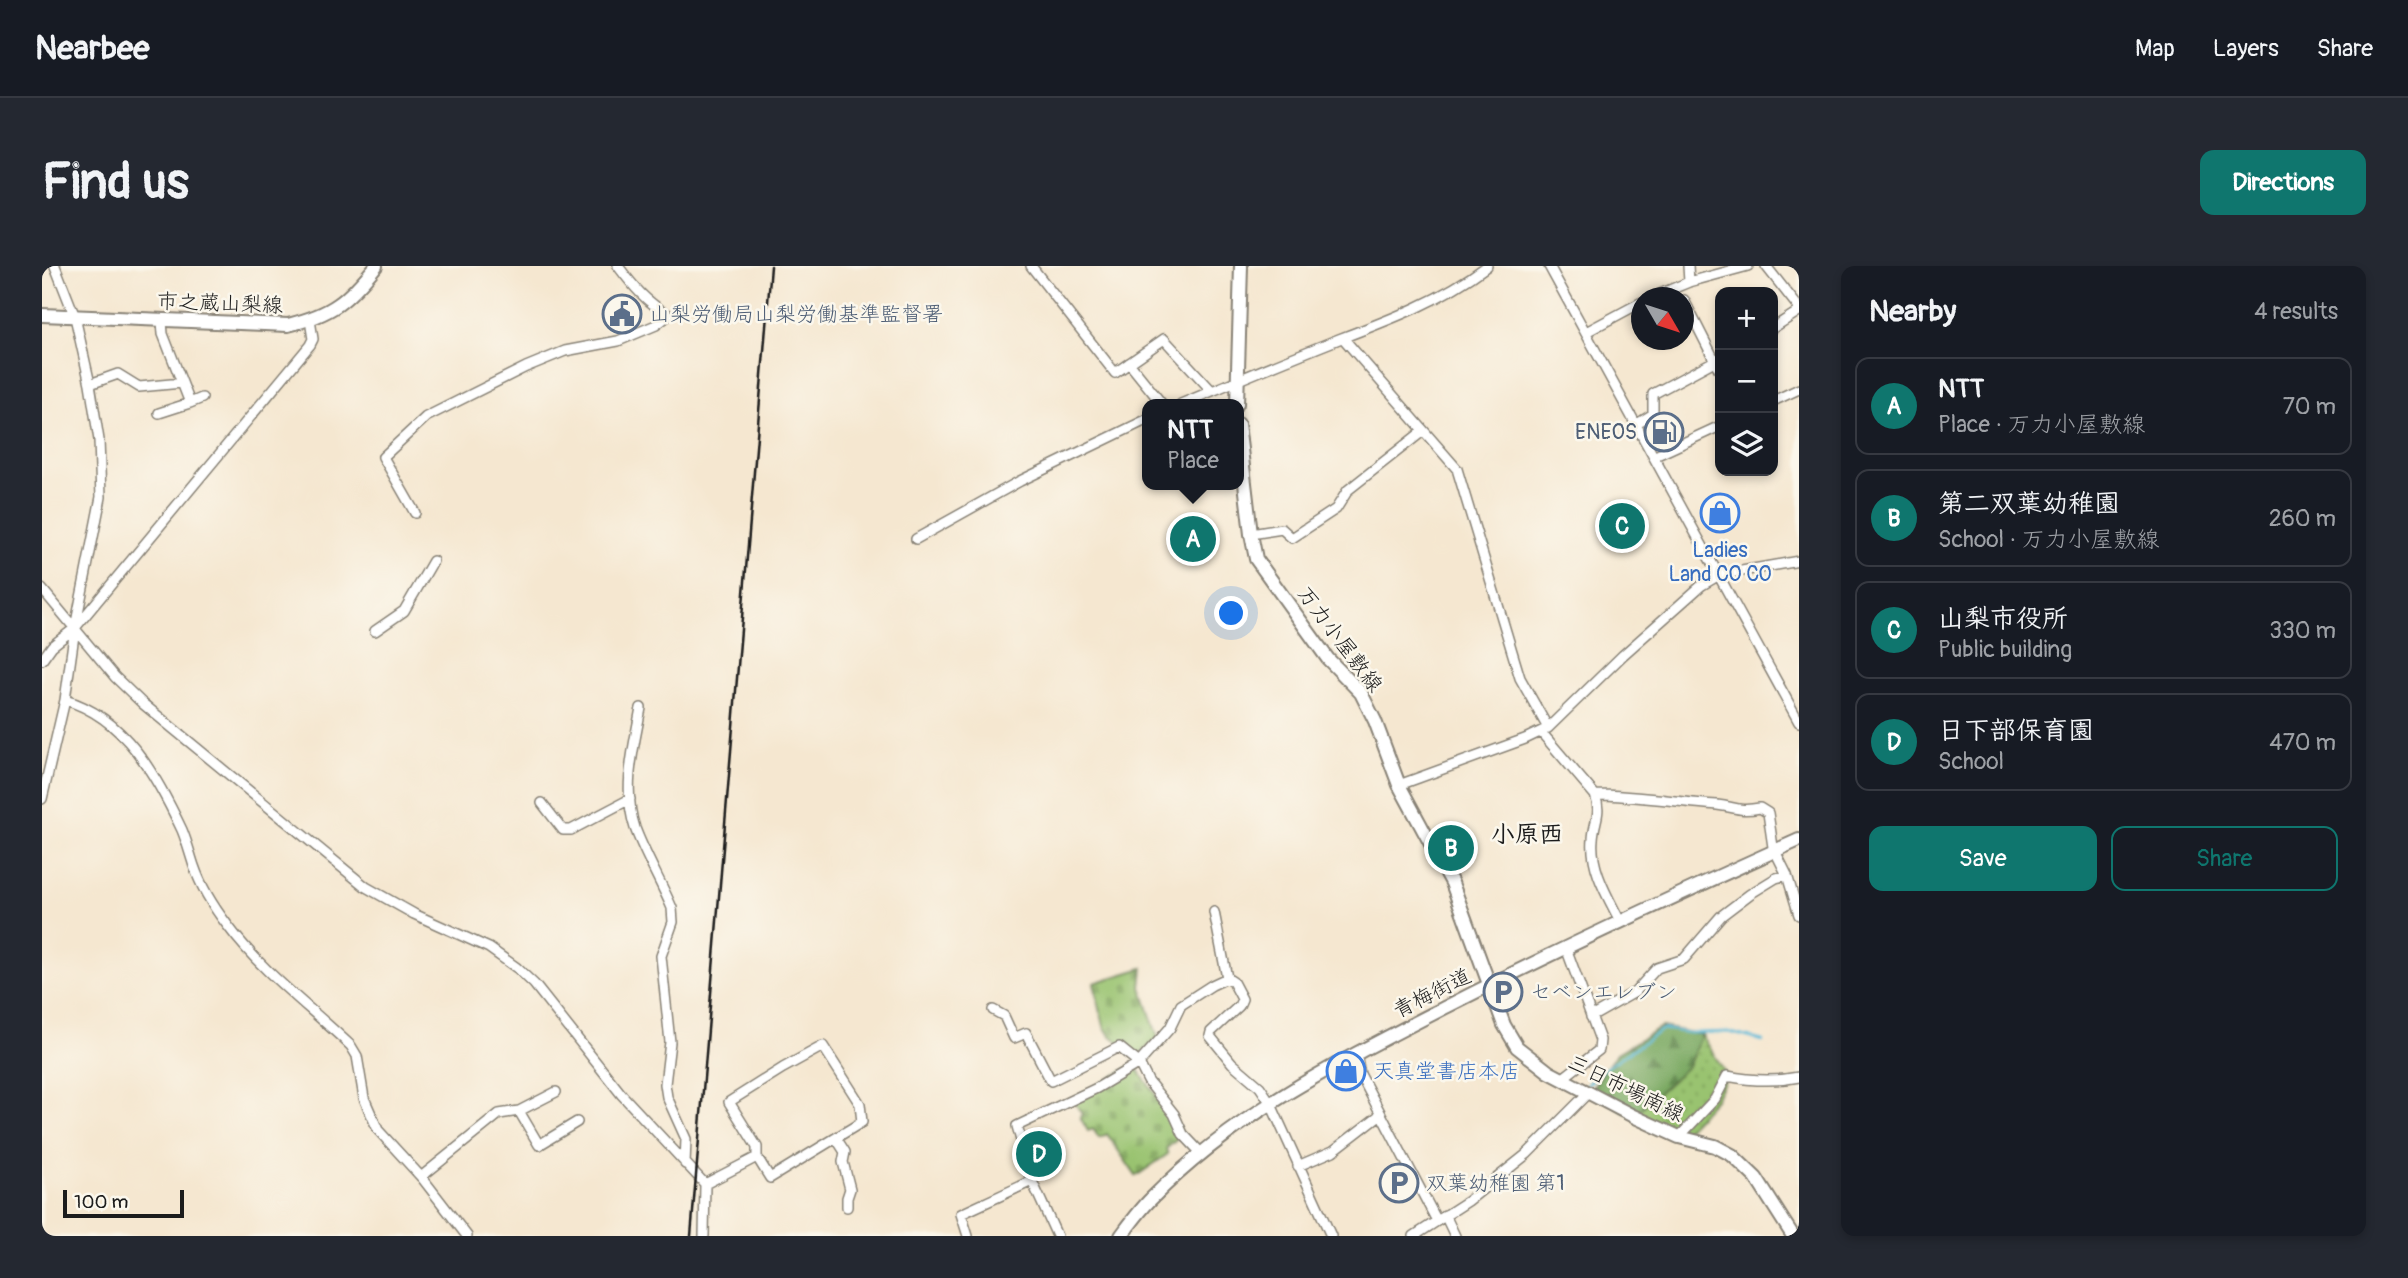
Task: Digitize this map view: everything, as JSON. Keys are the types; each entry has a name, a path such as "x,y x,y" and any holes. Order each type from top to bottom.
{"main road":[{"path":"1237,399 1241,266"},
{"name":"市之蔵山梨線","path":"42,315 288,325 328,312 379,268"},
{"name":"万力小屋敷線","path":"1244,475 1256,559 1328,659 1361,693 1376,721 1399,785 1452,883 1489,985"},
{"name":"青梅街道","path":"1121,1236 1149,1200 1202,1154 1270,1102 1356,1053 1489,985 1799,841"},
{"name":"三日市場南線","path":"1489,985 1504,1025 1517,1047 1533,1062 1633,1116 1679,1137 1715,1146 1732,1154 1756,1178 1793,1236"}],"street":[{"path":"42,799 65,700 75,628 101,497 99,440 90,384 75,317 55,266"},
{"path":"415,513 383,457 426,417 541,360 565,351 618,341 656,325 669,315 639,294 618,266"},
{"path":"1031,266 1115,373 1164,339 1212,391"},
{"path":"1193,399 1396,318 1437,299 1487,266"},
{"path":"1549,266 1799,722"},
{"path":"1688,266 1689,282"},
{"path":"1673,287 1748,266"},
{"path":"1766,266 1799,309 1778,324"},
{"path":"1586,332 1631,308"},
{"path":"1694,318 1715,355"},
{"path":"42,660 52,646 75,628 310,345 313,339 310,320"},
{"path":"162,321 163,334 190,403"},
{"path":"1343,338 1457,469 1520,678 1544,730 1595,795 1599,807 1592,838 1594,862 1621,923"},
{"path":"1637,424 1653,414 1653,394 1715,360"},
{"path":"1129,363 1159,399"},
{"path":"90,384 118,374 139,387 182,383"},
{"path":"1778,399 1799,389"},
{"path":"159,413 202,398"},
{"path":"916,539 1020,481 1142,421"},
{"path":"1655,456 1715,428"},
{"path":"1251,534 1282,529 1292,538 1336,509 1348,490 1423,431"},
{"path":"375,631 404,611 433,561"},
{"path":"1399,785 1544,730 1702,585 1719,575 1799,561"},
{"path":"42,589 115,677 142,703 366,887 414,914 489,948 534,984 621,1095 705,1184 704,1236"},
{"path":"65,700 94,711 131,743 152,773 183,833 195,869 229,928 289,990 351,1046 357,1056 364,1098 378,1130 421,1177 467,1236"},
{"path":"641,708 632,758 630,799 635,827 673,914 673,922 661,956 670,1041 665,1084 667,1097 686,1139 685,1164"},
{"path":"1595,795 1628,795 1721,805 1742,811 1760,808 1768,813 1775,851 1787,875 1799,915"},
{"path":"542,803 563,830 571,830 630,799"},
{"path":"1591,1017 1635,992 1657,968 1684,959 1721,916 1750,894 1776,878 1787,875"},
{"path":"1213,912 1227,978 1233,982 1242,999 1239,1006 1210,1036 1270,1102 1331,1236"},
{"path":"1563,1078 1599,1050 1600,1040 1566,948"},
{"path":"1057,1236 1032,1181 1017,1126 1097,1088 1139,1063 1170,1028 1181,1005 1227,978"},
{"path":"993,1010 1004,1016 1014,1038 1026,1033 1051,1080 1119,1047 1139,1063 1174,1114 1183,1135 1202,1154"},
{"path":"823,1046 860,1104 862,1122 836,1138 770,1178 757,1157 757,1147 729,1102 823,1046"},
{"path":"1356,1053 1360,1074 1381,1115 1441,1218 1455,1236"},
{"path":"1679,1137 1715,1099 1727,1076 1779,1081 1799,1077"},
{"path":"1414,1236 1468,1201 1527,1154 1589,1091"},
{"path":"421,1177 499,1114 519,1111 556,1092"},
{"path":"519,1111 539,1144 577,1122"},
{"path":"1298,1166 1333,1152 1381,1115"},
{"path":"836,1138 845,1152 843,1162 850,1189 846,1198 847,1206"},
{"path":"705,1184 757,1157"},
{"path":"968,1236 961,1214 1032,1181"}],"green space":[{"path":"1143,968 1141,987 1158,1038 1137,1057 1109,1034 1104,1026 1094,983"},
{"path":"1661,1027 1702,1035 1688,1066 1633,1116 1589,1092 1617,1053"},
{"path":"1702,1035 1727,1076 1715,1099 1679,1137 1633,1116 1688,1066"},
{"path":"1134,1064 1183,1134 1166,1149 1168,1154 1136,1176 1107,1134 1099,1138 1093,1129 1088,1131 1073,1100"}],"waterway":[{"path":"1584,1087 1598,1073 1663,1029 1690,1033 1728,1032 1763,1041"}],"railway":[{"path":"691,1236 771,266"}],"place":[{"name":"山梨労働局山梨労働基準監督署","path":"622,314"},
{"name":"ENEOS","path":"1664,432"},
{"name":"Ladies Land CO CO","path":"1720,513"},
{"name":"山梨市役所","path":"1622,526"},
{"name":"NTT","path":"1193,539"},
{"name":"第二双葉幼稚園","path":"1451,848"},
{"name":"セベンエレブン","path":"1503,992"},
{"name":"天真堂書店本店","path":"1346,1071"},
{"name":"日下部保育園","path":"1039,1154"},
{"name":"双葉幼稚園 第1","path":"1399,1183"}],"district":[{"name":"小原西","path":"1527,834"}]}
